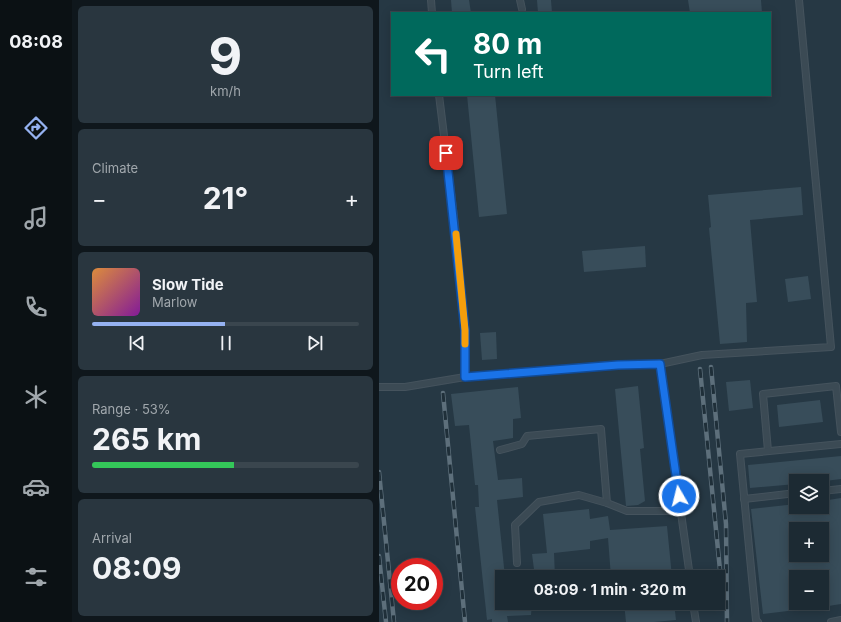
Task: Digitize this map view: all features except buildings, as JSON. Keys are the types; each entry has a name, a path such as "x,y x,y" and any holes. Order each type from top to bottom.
{"lane":[{"path":"431,0 432,12"},
{"path":"520,0 522,9"},
{"path":"379,387 405,387 465,377 618,365 660,364 702,355 831,347 799,0"},
{"path":"439,96 455,225 465,330 465,377"},
{"path":"660,364 689,570"},
{"path":"768,451 763,394 836,386 841,432"},
{"path":"500,450 522,444 527,436 601,429 607,503"},
{"path":"758,622 756,620 739,454 841,444"},
{"path":"829,490 841,489"},
{"path":"744,499 789,494"},
{"path":"517,563 515,525 539,502 579,495 607,503 627,511 681,511"},
{"path":"694,610 695,622"},
{"path":"831,622 841,620"}],"railway":[{"path":"711,367 726,524 727,622"},
{"path":"700,369 720,570"},
{"path":"443,393 465,622"},
{"path":"379,472 394,622"},
{"path":"379,556 386,622"}],"slow traffic":[{"path":"456,234 465,344"}],"route":[{"path":"446,153 455,225 465,330 465,377 618,365 660,364 679,496"}]}
